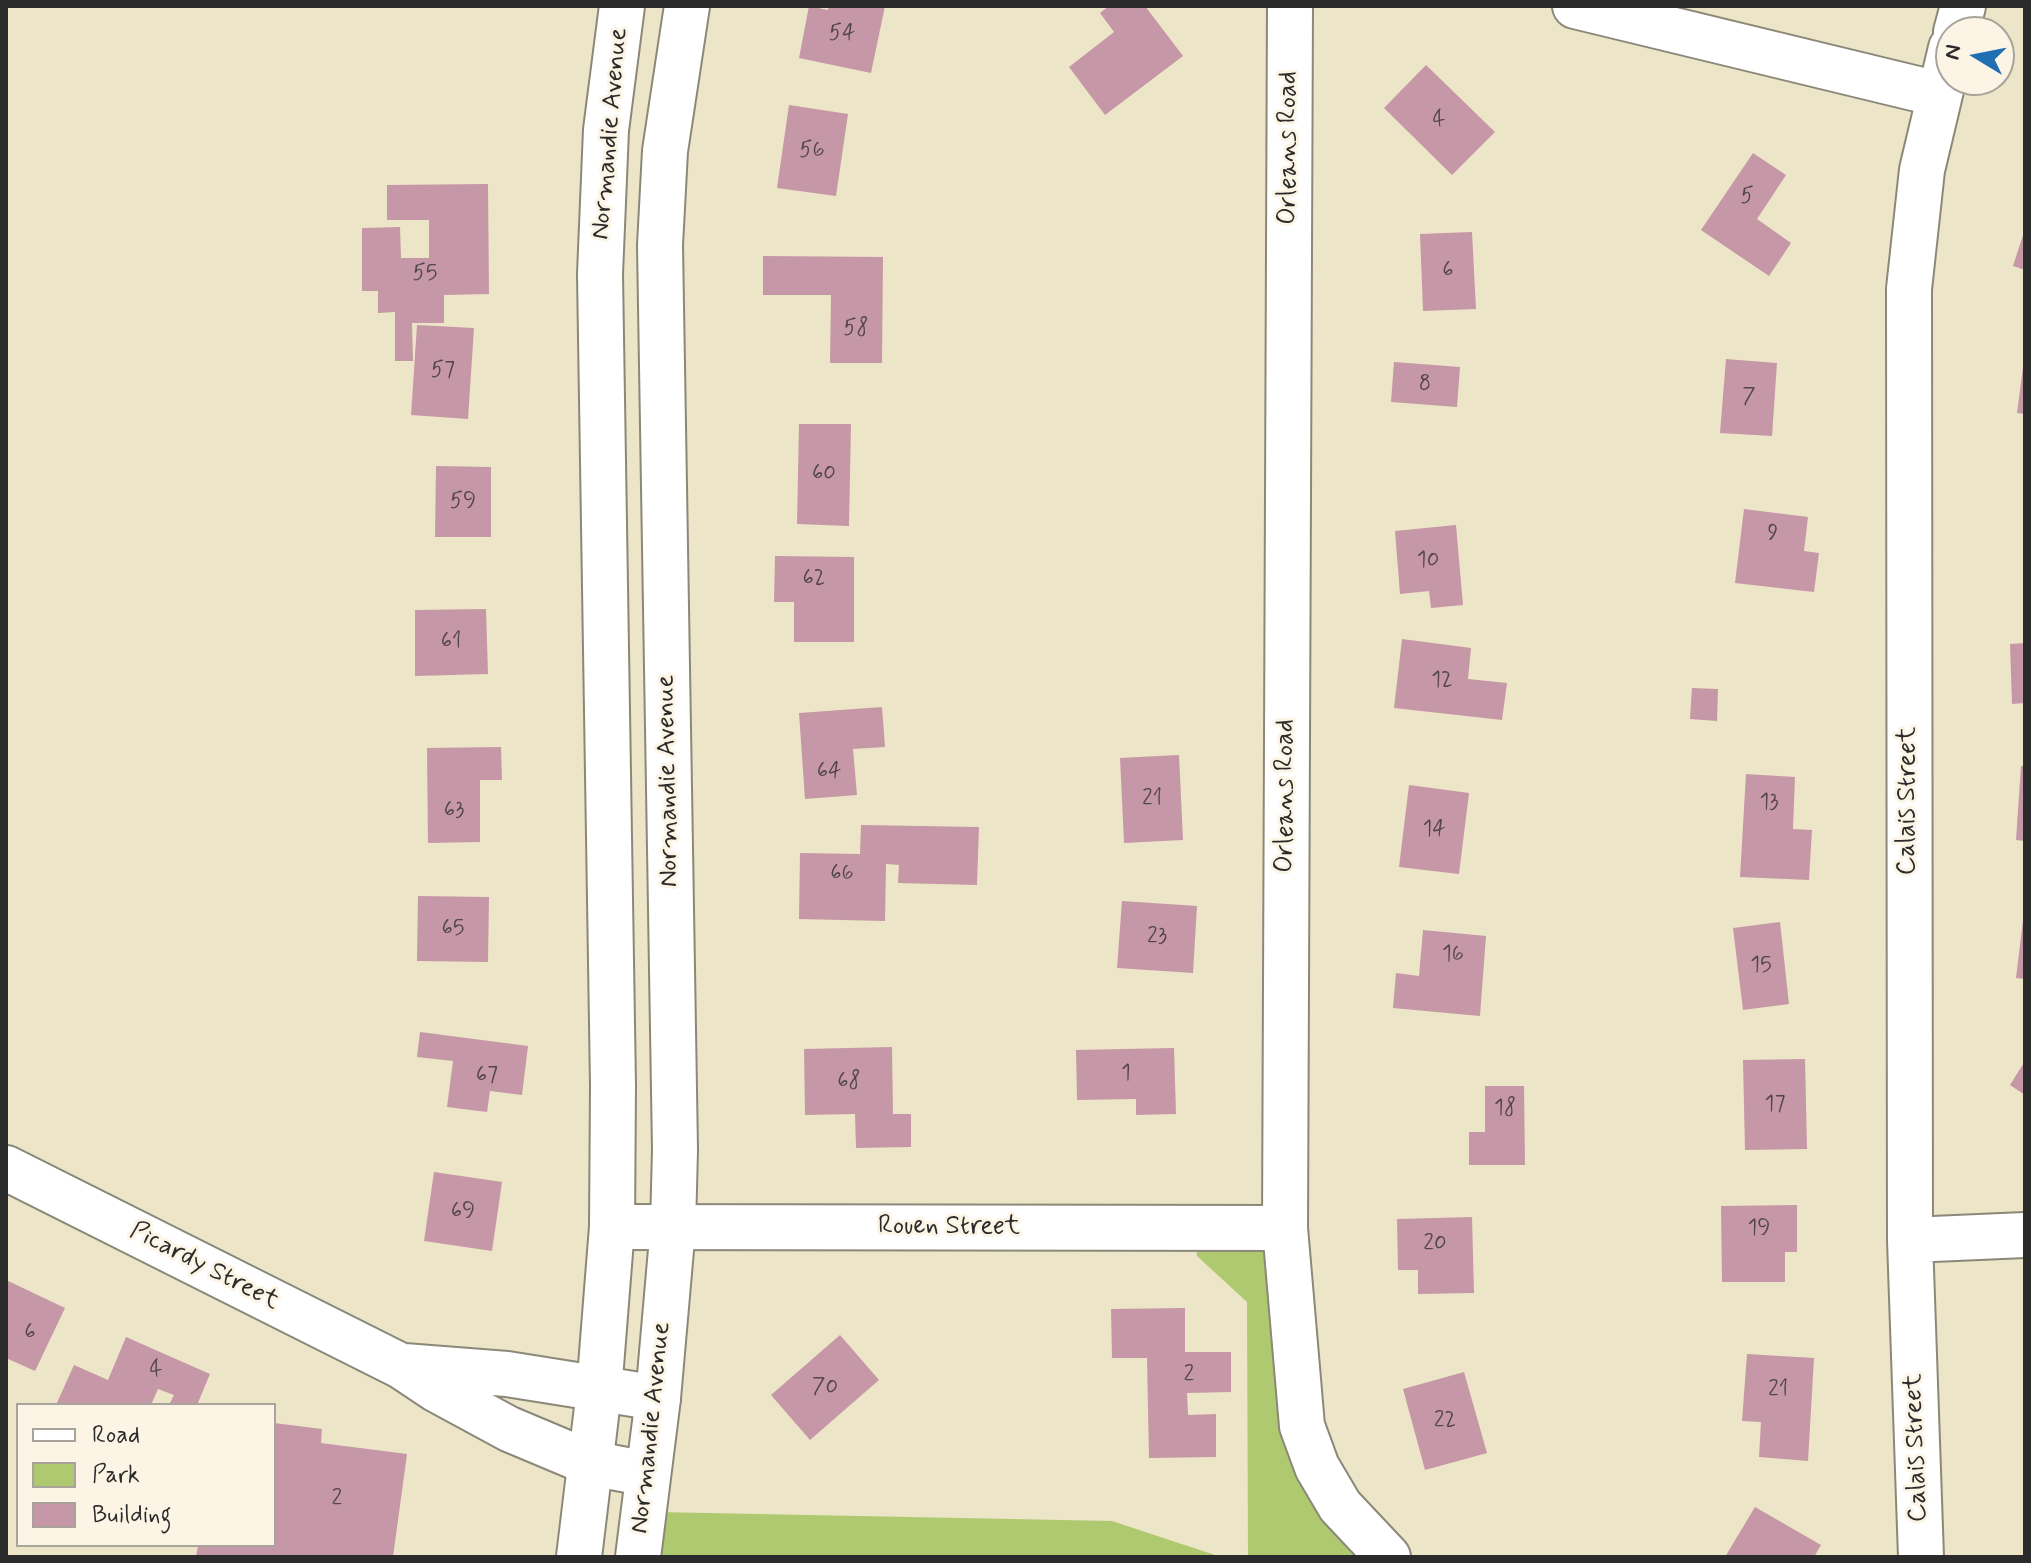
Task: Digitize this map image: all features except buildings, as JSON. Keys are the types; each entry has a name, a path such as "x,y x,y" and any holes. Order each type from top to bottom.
{"street":[{"name":"Normandie Avenue","path":"579,1557 599,1391 612,1227 600,274 606,130 622,6"},
{"name":"Normandie Avenue","path":"638,1557 658,1398 673,1227 674,1118 660,245 665,151 687,6"},
{"name":"Orleans Road","path":"1290,6 1285,1228 1302,1426 1317,1467 1340,1506 1388,1557"},
{"path":"1575,6 1935,93"},
{"name":"Calais Street","path":"1921,1557 1910,1240 1909,289 1922,170 1938,96"},
{"name":"Picardy Street","path":"6,1168 401,1366 437,1390 509,1429 590,1463 648,1474"},
{"name":"Rouen Street","path":"612,1227 1285,1228"},
{"path":"1910,1240 2025,1235"},
{"name":"Picardy Street","path":"401,1366 507,1374 658,1398"}],"green space":[{"path":"1196,1245 1278,1245 1281,1401 1381,1557 1248,1557 1247,1302 1197,1256"},
{"path":"656,1512 1112,1521 1221,1557 654,1557"}]}
